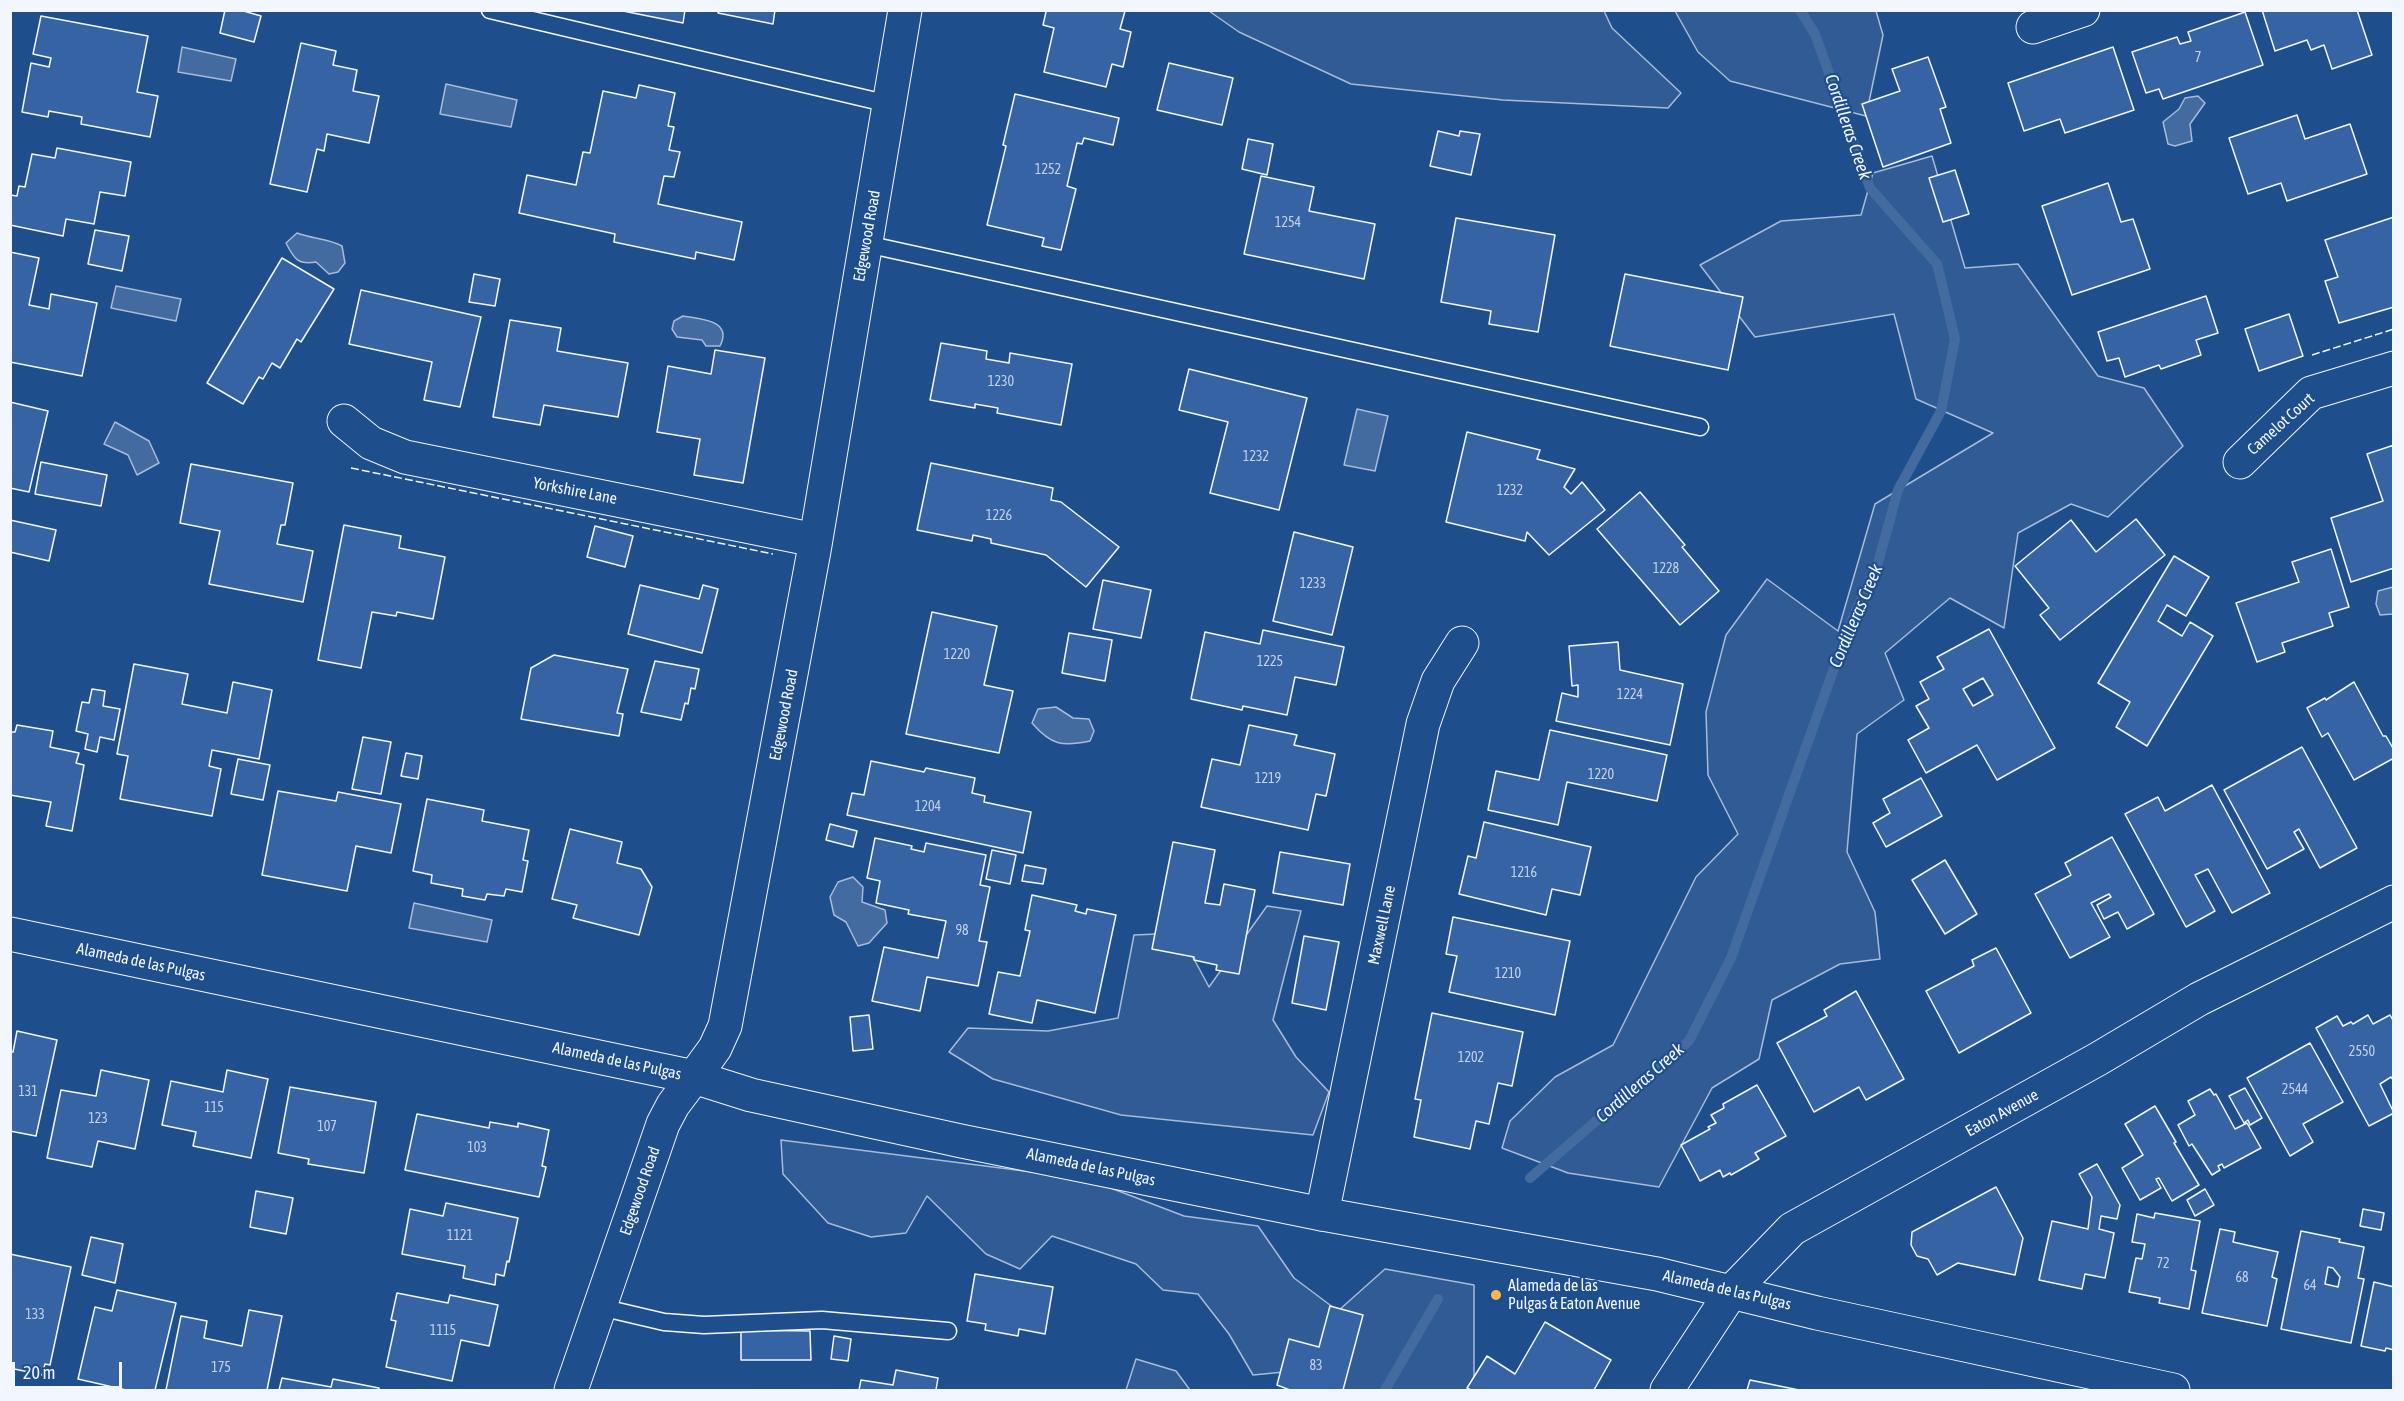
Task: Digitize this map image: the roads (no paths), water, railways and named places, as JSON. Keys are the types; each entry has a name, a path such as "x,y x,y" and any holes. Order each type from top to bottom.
{"main road":[{"name":"Edgewood Road","path":"571,1390 663,1124 673,1105 715,1048 725,1026 816,540 905,10"},
{"path":"2033,27 2083,10"},
{"name":"Camelot Court","path":"2240,462 2311,393 2394,368"},
{"name":"Yorkshire Lane","path":"344,421 371,443 405,457 816,540"},
{"name":"Maxwell Lane","path":"1322,1214 1423,724 1438,681 1462,643"},
{"name":"Eaton Avenue","path":"1667,1390 1732,1291 1792,1229 2098,1059 2199,999 2394,902"},
{"name":"Alameda de las Pulgas","path":"10,934 694,1077 761,1098 1322,1214 1657,1274 1817,1313 2173,1390"}],"lane":[{"path":"490,10 889,104"},
{"path":"866,244 1700,427"},
{"path":"600,1306 664,1322 704,1325 822,1320 948,1331"}],"waterway":[{"name":"Cordilleras Creek","path":"1530,1178 1689,1041 1731,958 1849,626 1878,563 1898,490 1941,411 1955,339 1937,264 1870,188 1815,34 1800,10"},
{"name":"Cordilleras Creek","path":"1385,1390 1438,1299"}],"place":[{"name":"Alameda de las Pulgas & Eaton Avenue","path":"1496,1295"}]}
